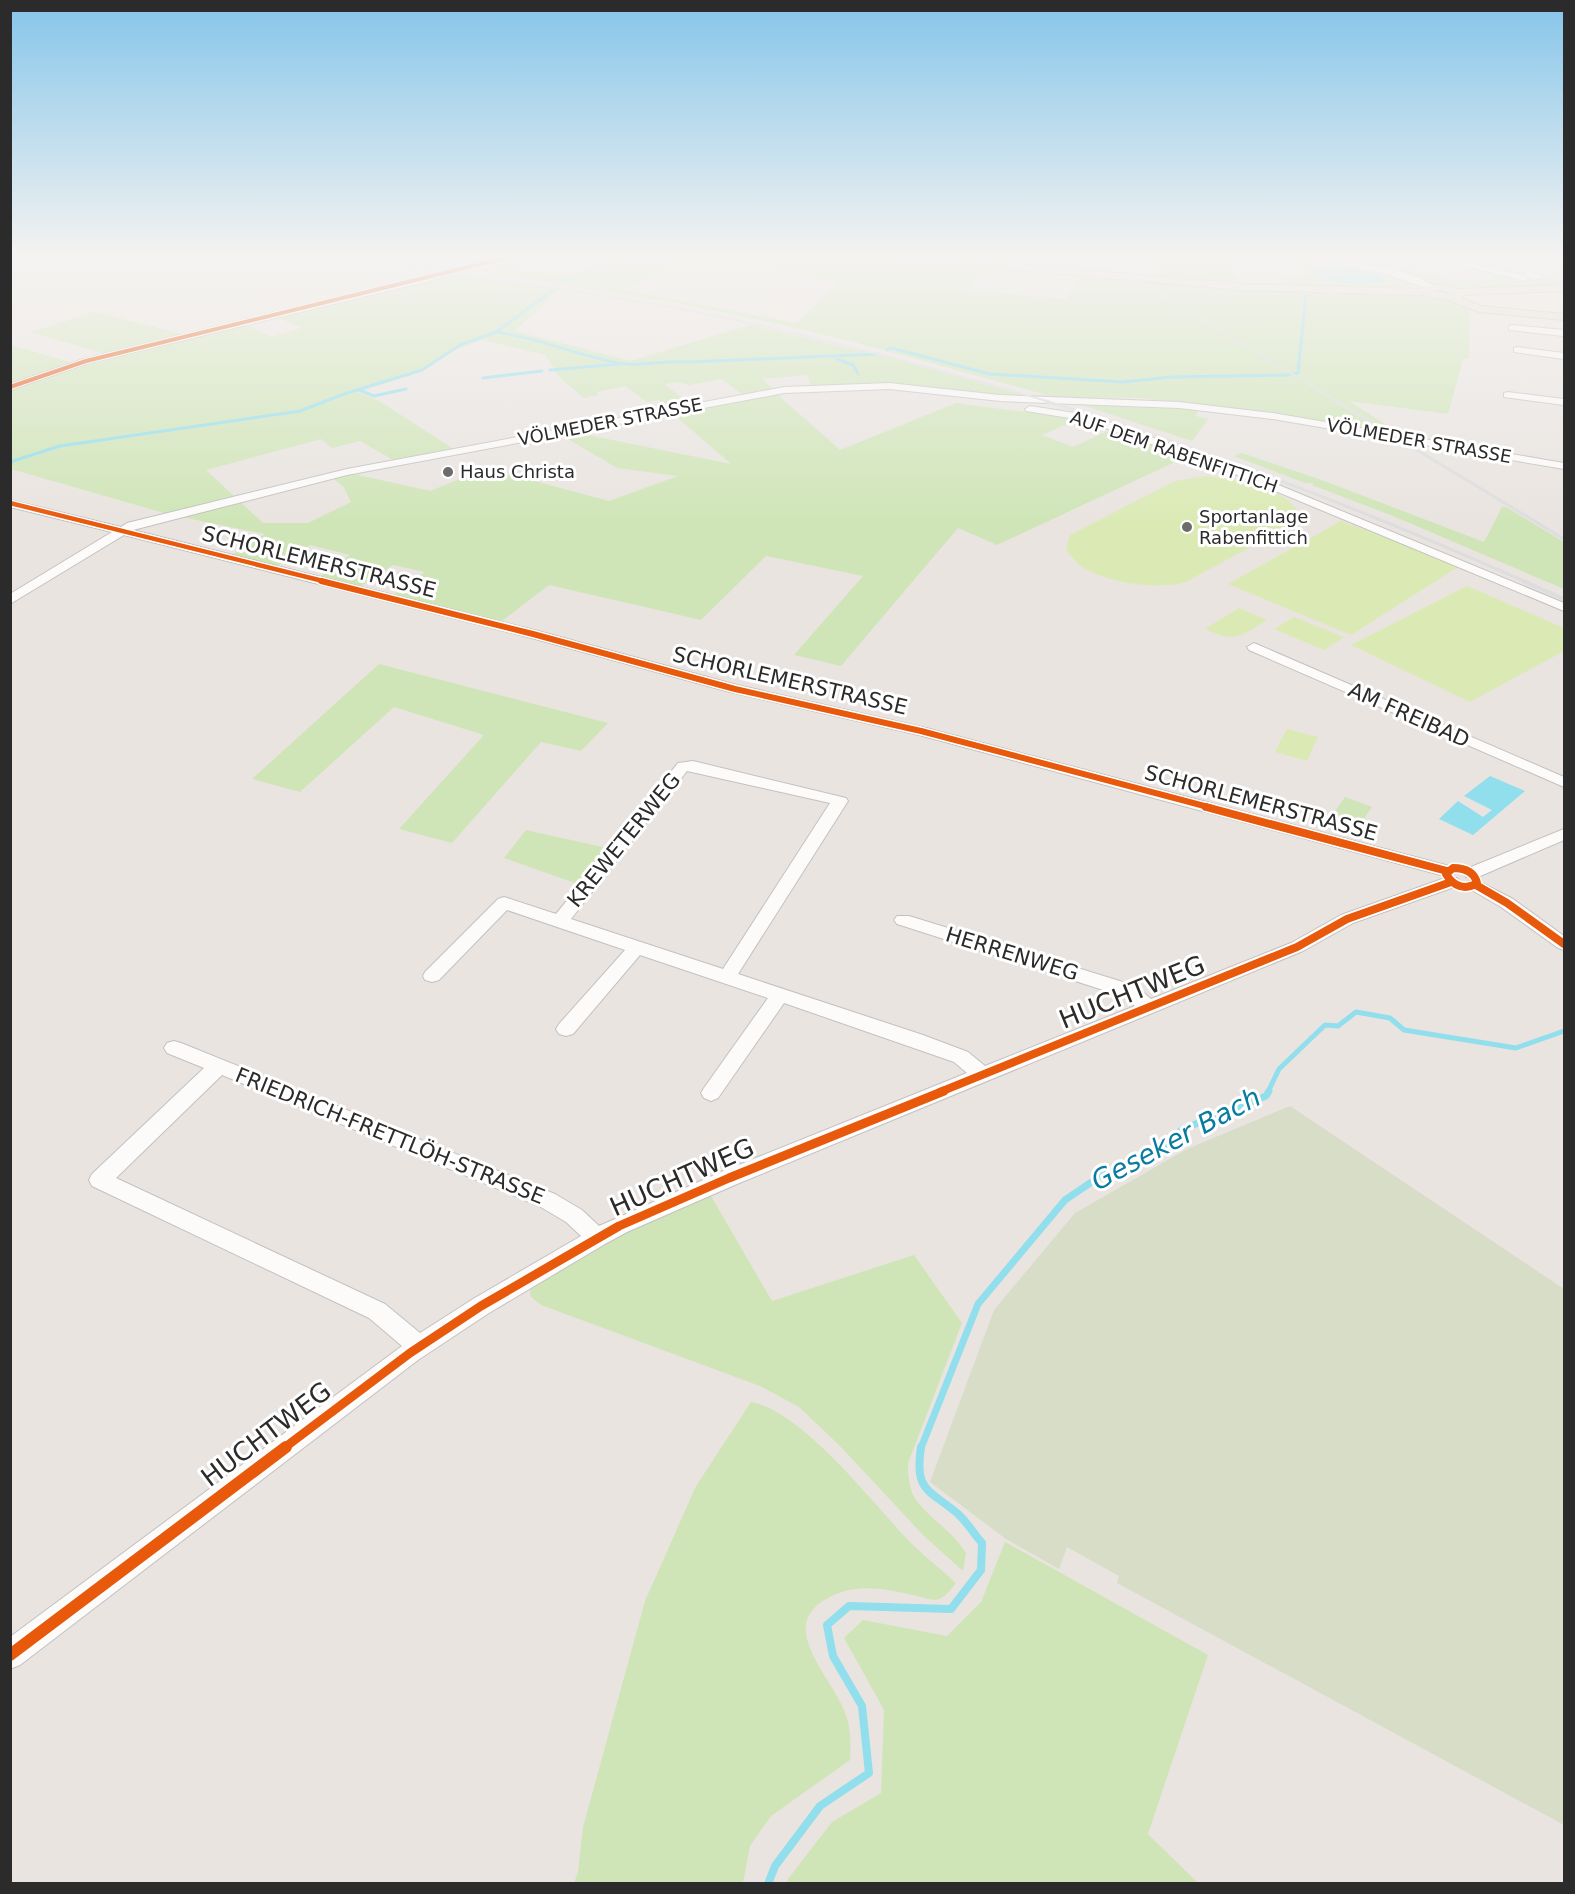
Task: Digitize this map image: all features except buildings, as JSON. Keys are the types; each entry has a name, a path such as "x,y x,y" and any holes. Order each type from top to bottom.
{"street":[{"path":"10,387 86,361 147,346"},
{"path":"1517,350 1564,356"},
{"name":"VÖLMEDER STRASSE","path":"10,600 124,530 347,472 754,394 839,387 889,386 1000,398 1138,401 1273,416 1564,466"},
{"name":"AUF DEM RABENFITTICH","path":"839,387 841,393 850,396 893,394 1084,417 1224,465 1564,607"},
{"path":"1508,394 1564,402"},
{"name":"VÖLMEDER STRASSE","path":"1208,417 1264,421 1273,416"},
{"name":"SCHORLEMERSTRASSE","path":"10,503 523,632 745,691 957,740 1449,877 1465,887 1474,879"},
{"name":"AM FREIBAD","path":"1254,647 1564,782"},
{"name":"KREWETERWEG","path":"559,922 683,766 693,766 840,801 728,976"},
{"path":"1564,834 1474,879 1564,944"},
{"name":"HUCHTWEG","path":"10,1655 345,1400 419,1348 550,1264 619,1226 729,1178 1297,947 1347,919 1449,877"},
{"path":"432,976 504,903 728,976 962,1057 983,1075"},
{"name":"HERRENWEG","path":"903,920 1129,991 1150,1008"},
{"path":"566,1029 637,947"},
{"path":"711,1094 780,995"},
{"name":"FRIEDRICH-FRETTLÖH-STRASSE","path":"174,1048 547,1200 574,1216 597,1238"},
{"path":"219,1066 100,1180 377,1311 405,1333 419,1348"}],"green space":[{"path":"15,346 73,363 11,386 11,347"},
{"path":"79,346 137,346 105,354"},
{"path":"150,346 212,346 218,349 213,346 465,346 418,373 358,392 381,402 455,450 395,461 360,441 332,448 321,439 206,470 236,498 171,515 11,469 11,388 57,371"},
{"path":"509,346 574,346 631,361 679,346 842,346 1026,396 996,395 899,384 811,387 807,375 762,379 772,388 742,394 722,379 689,385 678,382 665,384 689,404 670,408 659,400 647,402 625,386 597,392 598,395 584,398 558,376 546,355"},
{"path":"870,346 1469,346 1469,359 1463,359 1448,414 1349,401 1402,435 1142,398 1054,397"},
{"path":"776,393 840,450 956,403 1078,419 1042,435 1073,447 1112,429 1190,455 997,545 958,528 841,666 794,655 863,576 766,556 701,620 549,585 499,623 391,597 425,572 393,565 360,587 319,577 350,555 310,545 277,566 232,555 265,534 177,516 238,500 263,523 308,523 351,502 343,486 331,477 349,473 430,491 487,468 609,501 678,476 617,468 559,434 573,432 731,464 671,412"},
{"path":"1076,403 1198,410 1196,416 1208,419 1192,441"},
{"path":"1242,453 1327,482 1484,542 1502,507 1506,507 1564,542 1564,589 1393,516 1312,485 1314,483 1305,483 1234,456"},
{"name":"Sportanlage Rabenfittich","path":"1207,476 1249,482 1273,490 1294,506 1304,518 1184,583 1172,585 1132,584 1105,578 1082,567 1066,550 1070,535 1175,481"},
{"path":"1341,521 1461,565 1351,635 1228,584"},
{"path":"1467,586 1564,628 1564,651 1470,702 1351,645"},
{"path":"1239,608 1267,620 1244,634 1231,637 1205,629"},
{"path":"1294,617 1344,637 1324,650 1274,629"},
{"path":"379,664 608,723 581,751 541,742 452,843 399,829 484,735 394,707 300,792 252,779"},
{"path":"1287,729 1318,737 1307,761 1275,752"},
{"path":"1345,797 1372,807 1361,823 1334,813"},
{"path":"526,830 607,848 578,884 504,858"},
{"path":"1290,1106 1564,1289 1564,1825 1117,1583 1119,1576 1067,1547 1059,1569 1006,1539 930,1482 994,1310 1075,1213 1187,1149"},
{"path":"711,1196 772,1301 914,1255 962,1323 908,1463 910,1487 916,1500 955,1538 966,1553 963,1571 923,1535 839,1445 799,1407 760,1386 541,1305 531,1297 530,1290 533,1283 643,1225"},
{"path":"751,1402 771,1409 793,1422 814,1440 911,1543 956,1583 944,1596 935,1600 893,1591 862,1588 832,1596 815,1607 807,1620 806,1634 810,1649 844,1710 850,1735 850,1760 771,1816 750,1846 743,1883 574,1883 578,1872 583,1827 645,1601 696,1486"},
{"path":"1005,1542 1208,1655 1148,1834 1198,1883 787,1883 832,1822 881,1793 884,1710 844,1638 863,1620 947,1636 981,1602"}],"water":[{"path":"1490,776 1525,791 1473,835 1439,819 1458,801 1483,817 1492,810 1464,796"}],"waterway":[{"path":"10,462 60,446 300,411 347,393 422,370 458,346"},
{"path":"555,346 624,364 878,354"},
{"path":"887,350 891,348 990,374 1123,382 1172,377 1298,373 1301,346"},
{"path":"837,359 853,365 858,374"},
{"path":"550,370 620,364"},
{"path":"483,378 542,371"},
{"path":"359,390 374,396 406,389"},
{"name":"Geseker Bach","path":"1268,1092 1279,1069 1325,1025 1338,1026 1356,1012 1390,1018 1404,1030 1516,1048 1564,1031"},
{"name":"Geseker Bach","path":"921,1448 978,1304 1065,1200 1099,1177 1159,1150 1183,1129 1266,1096 1269,1091"},
{"name":"Geseker Bach","path":"768,1884 775,1866 820,1806 869,1773 862,1706 833,1656 827,1625 849,1606 951,1609 981,1570 982,1543 961,1517 932,1494 922,1481 919,1462 921,1447"}],"railway":[{"path":"848,346 1050,402"},
{"path":"1246,346 1338,402"},
{"path":"1045,401 1228,461 1408,531 1526,582"},
{"path":"1336,401 1564,539"},
{"path":"1523,581 1564,599"}],"cycle path":[{"path":"10,387 86,361 147,346"},
{"path":"10,503 533,634 735,689 921,731 1447,871"},
{"path":"1453,868 1469,871 1477,883 1464,887 1451,882 1446,874 1453,868"},
{"path":"10,1655 410,1353 481,1306 619,1226 729,1178 1297,947 1347,919 1451,882"},
{"path":"1476,885 1507,903 1564,944"}],"place":[{"name":"Haus Christa","path":"448,472"},
{"name":"Sportanlage Rabenfittich","path":"1187,527"}]}
